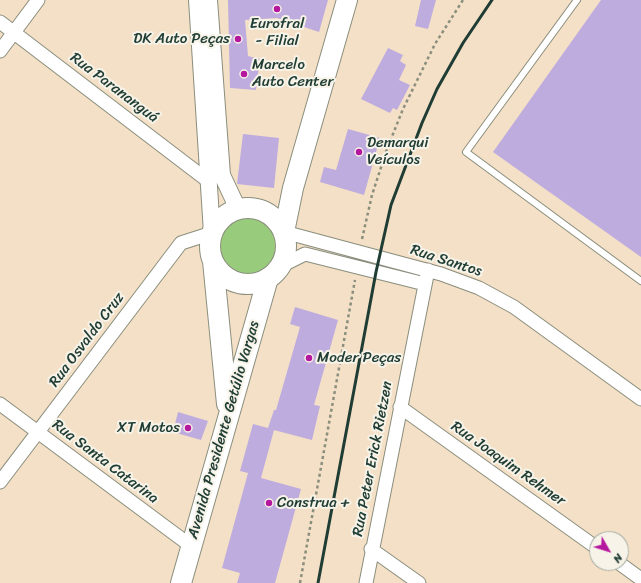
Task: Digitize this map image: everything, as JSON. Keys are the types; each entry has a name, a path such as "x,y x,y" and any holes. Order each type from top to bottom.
{"main road":[{"path":"213,261 223,274 237,282 253,283 274,272 285,253 284,232 293,188 347,0"},
{"path":"228,416 213,261 210,247 212,234 225,215 247,208 293,188"},
{"path":"247,208 274,218 284,232"},
{"name":"Avenida Presidente Getúlio Vargas","path":"181,583 228,416 274,272"}],"street":[{"path":"0,51 38,0"},
{"path":"196,0 212,234"},
{"path":"209,0 222,175 247,208"},
{"name":"Rua Parananguá","path":"0,22 208,180"},
{"name":"Rua Santos","path":"284,232 428,270 461,280 497,296 641,399"},
{"name":"Rua Osvaldo Cruz","path":"0,482 181,243 212,234"},
{"path":"274,272 305,254 425,284"},
{"name":"Rua Peter Erick Rietzen","path":"366,583 371,549 428,270"},
{"name":"Rua Santa Catarina","path":"0,404 191,546"},
{"name":"Rua Joaquim Rehmer","path":"400,407 589,542"},
{"path":"371,549 419,583"},
{"path":"629,570 641,579"}],"lane":[{"path":"577,0 466,152 641,281"}],"path":[{"path":"359,253 372,195 395,127 424,65 463,0"},
{"path":"300,583 357,267"}],"green space":[{"path":"248,218 259,220 268,226 274,235 276,246 274,257 268,266 259,272 248,274 237,272 228,266 222,257 220,246 222,235 228,226 237,220"}],"building":[{"path":"228,0 328,0 319,32 277,18 245,20 248,56 260,59 256,90 230,88"},
{"path":"421,0 436,0 428,29 415,26"},
{"path":"601,0 641,0 641,257 493,152"},
{"path":"388,48 403,55 400,61 406,65 399,80 410,85 397,110 393,108 390,113 361,99"},
{"name":"Demarqui Veículos","path":"348,129 380,138 364,195 320,182 324,167 336,170"},
{"path":"243,134 279,138 274,188 237,184"},
{"path":"295,307 338,320 314,405 320,406 312,440 274,430 261,478 301,489 275,583 237,583 240,573 222,568 248,473 240,471 253,424 268,428 274,410 276,410 300,327 290,324"},
{"name":"XT Motos","path":"178,412 208,421 201,440 173,432"}],"railway":[{"path":"318,583 376,272 391,205 422,123 437,89 463,43 492,0"}],"place":[{"name":"Eurofral - Filial","path":"277,9"},
{"name":"DK Auto Peças","path":"238,39"},
{"name":"Marcelo Auto Center","path":"244,74"},
{"name":"Demarqui Veículos","path":"359,152"},
{"name":"Moder Peças","path":"309,358"},
{"name":"XT Motos","path":"188,428"},
{"name":"Construa +","path":"269,503"}]}
